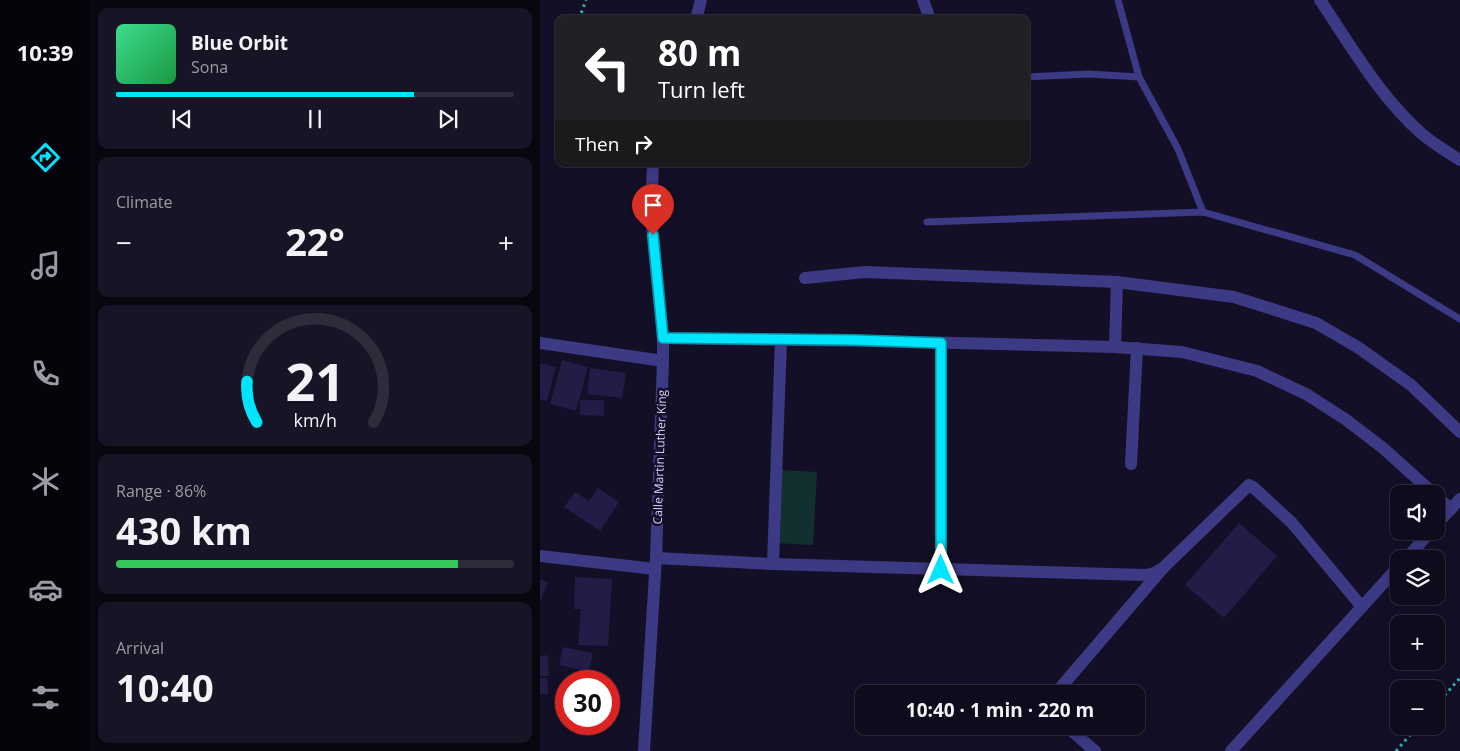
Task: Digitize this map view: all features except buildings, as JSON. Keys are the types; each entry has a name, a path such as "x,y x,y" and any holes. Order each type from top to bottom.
{"street":[{"path":"697,15 701,0"},
{"path":"923,0 929,15"},
{"path":"1320,0 1369,74 1389,99 1422,134 1460,160"},
{"name":"Calle Martin Luther King","path":"644,751 656,563 664,361 651,218 653,167"},
{"path":"805,278 865,272 1117,282 1234,297 1316,323 1359,348 1411,385 1460,432"},
{"path":"1115,347 1117,282"},
{"path":"663,338 1115,347 1182,352 1258,371 1306,394 1345,419 1383,448 1424,485"},
{"path":"773,564 782,339"},
{"path":"540,342 664,361"},
{"path":"941,343 941,570"},
{"path":"1131,464 1137,348"},
{"path":"1063,685 1163,568 1249,485 1270,501 1292,523 1362,607"},
{"path":"1445,515 1460,499"},
{"path":"1445,504 1451,509"},
{"path":"1414,550 1423,540"},
{"path":"540,556 656,563 773,564 1145,575 1163,568"},
{"path":"1231,751 1390,576"},
{"path":"1076,735 1095,751"}],"lane":[{"path":"1118,0 1139,77 1178,149 1203,212"},
{"path":"1030,77 1088,74 1139,77"},
{"path":"927,222 1203,212 1355,255 1460,319"}],"path":[{"path":"580,15 586,0"},
{"path":"1445,695 1460,678"},
{"path":"1396,751 1410,735"}],"green space":[{"path":"781,470 817,472 813,545 776,543"}],"route":[{"path":"653,235 663,338 941,343 941,570"}]}
